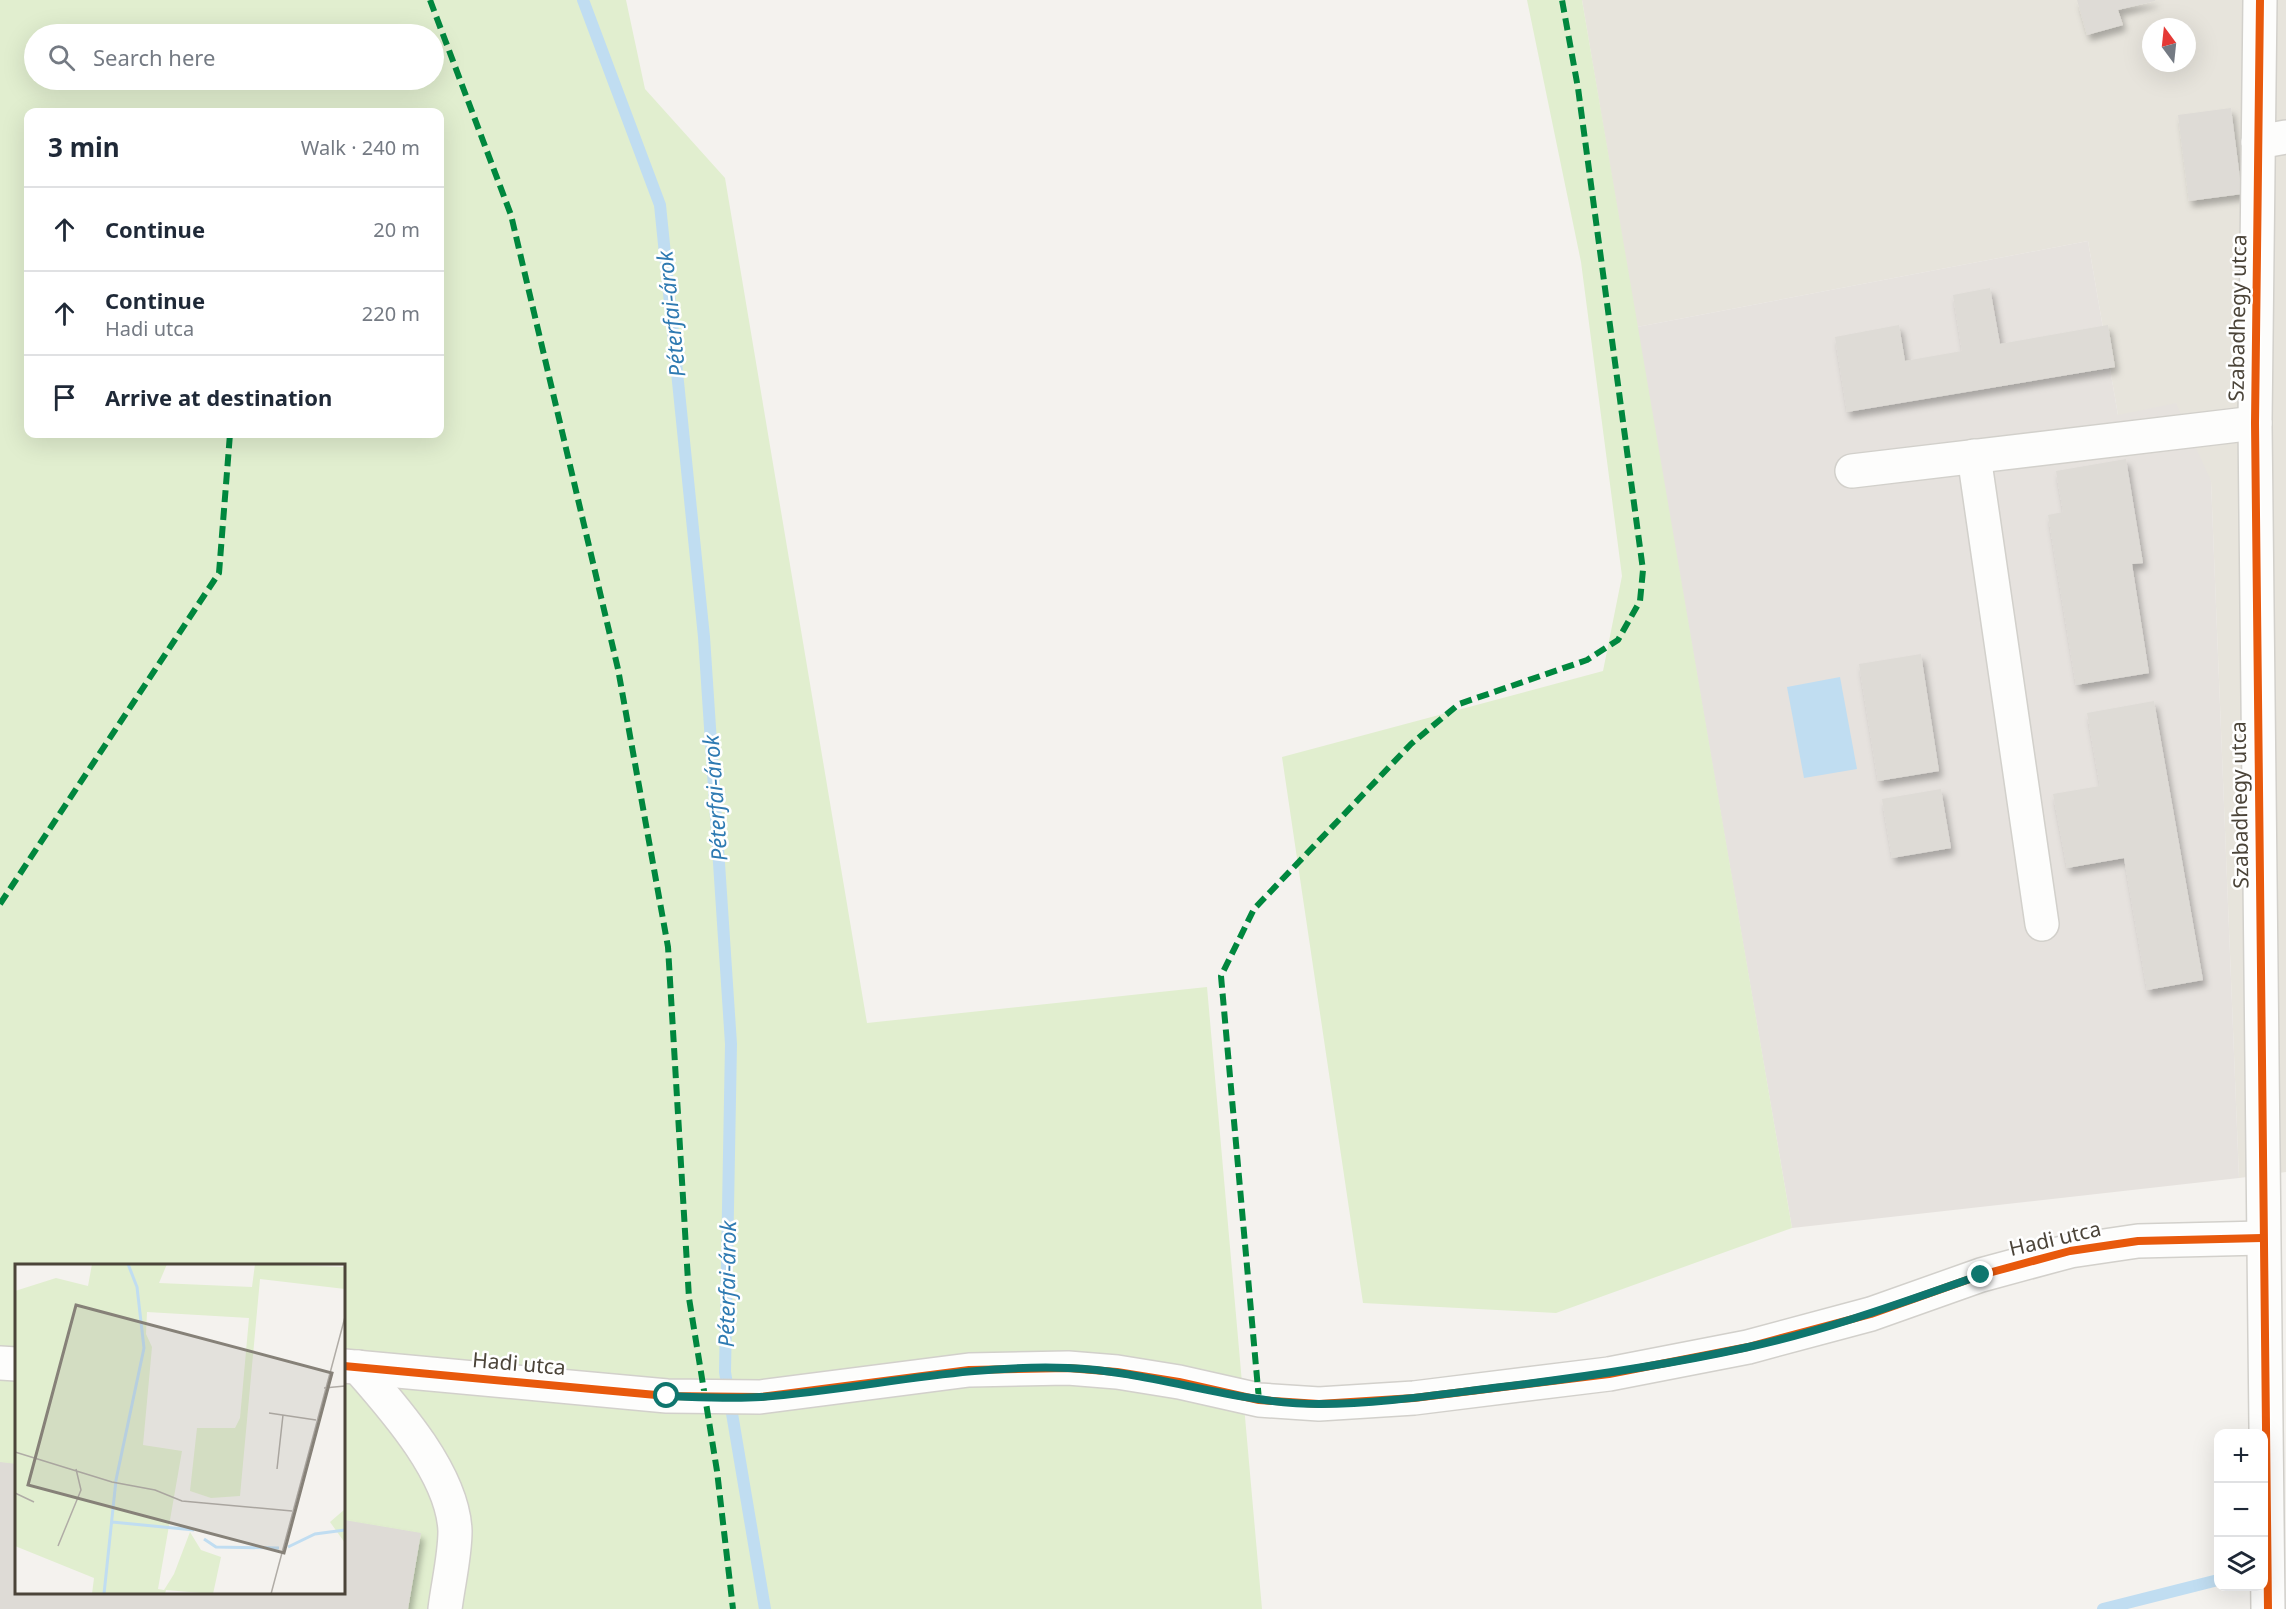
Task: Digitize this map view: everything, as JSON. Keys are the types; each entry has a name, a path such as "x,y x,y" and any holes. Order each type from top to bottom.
{"street":[{"name":"Szabadhegy utca","path":"2260,0 2272,140 2255,423 2262,1238 2268,1609"},
{"path":"1852,471 2255,423"},
{"path":"1974,456 2042,924"},
{"name":"Hadi utca","path":"351,1366 690,1396 760,1397 969,1370 1068,1368 1117,1372 1179,1382 1259,1400 1319,1404 1414,1398 1609,1374 1748,1347 1871,1314 1981,1275 2070,1251 2138,1241 2262,1238"},
{"path":"351,1366 406,1422 450,1498 455,1532 444,1609"}],"shaded area":[{"path":"1582,0 2286,0 2286,1172 2239,1178 2211,481 2118,415 2088,241 1637,327"},
{"path":"2088,241 2118,415 2176,403 2211,481 2239,1178 1792,1228 1637,327"}],"green space":[{"path":"0,0 626,0 645,89 725,178 867,1023 1207,987 1262,1609 0,1609"},
{"path":"1527,0 1582,0 1792,1228 1556,1313 1363,1303 1282,757 1603,671 1622,576 1581,262"}],"water":[{"path":"1840,677 1857,769 1804,778 1787,687"}],"building":[{"path":"2077,0 2155,1 2118,10 2123,25 2087,35"},
{"path":"2231,108 2242,194 2189,201 2178,115"},
{"path":"1990,288 2000,344 2108,325 2115,367 1847,412 1835,337 1899,325 1905,361 1962,351 1953,295"},
{"path":"2126,459 2143,563 2132,564 2149,673 2076,685 2048,515 2063,512 2056,471"},
{"path":"1921,654 1939,771 1878,781 1859,664"},
{"path":"2154,701 2203,980 2147,990 2124,858 2067,868 2053,794 2100,786 2087,713"},
{"path":"1941,789 1951,848 1892,858 1882,799"},
{"path":"0,1462 15,1464 15,1594 345,1594 345,1520 421,1533 408,1609 0,1609"}],"waterway":[{"name":"Péterfai-árok","path":"583,0 660,205 704,637 731,1044 725,1372 765,1609"},
{"path":"2103,1609 2214,1581"}],"marked path":[{"path":"430,0 439,24"},
{"path":"1259,1400 1221,976 1254,909 1411,744 1459,704 1587,660 1618,640 1640,601 1643,570 1578,88 1562,0"},
{"path":"444,37 511,215 618,669 668,947 689,1298 717,1471 733,1609"},
{"path":"0,904 219,573 230,438"}],"cycle path":[{"path":"2260,0 2255,423 2268,1609"},
{"path":"345,1366 667,1396 760,1397 969,1370 1068,1368 1117,1372 1179,1382 1259,1400 1319,1404 1414,1398 1609,1374 1748,1347 1871,1314 1981,1275 2070,1251 2138,1241 2262,1238"}],"route":[{"path":"667,1396 760,1397 969,1370 1068,1368 1117,1372 1179,1382 1259,1400 1319,1404 1414,1398 1609,1374 1748,1347 1871,1314 1981,1275"}]}
